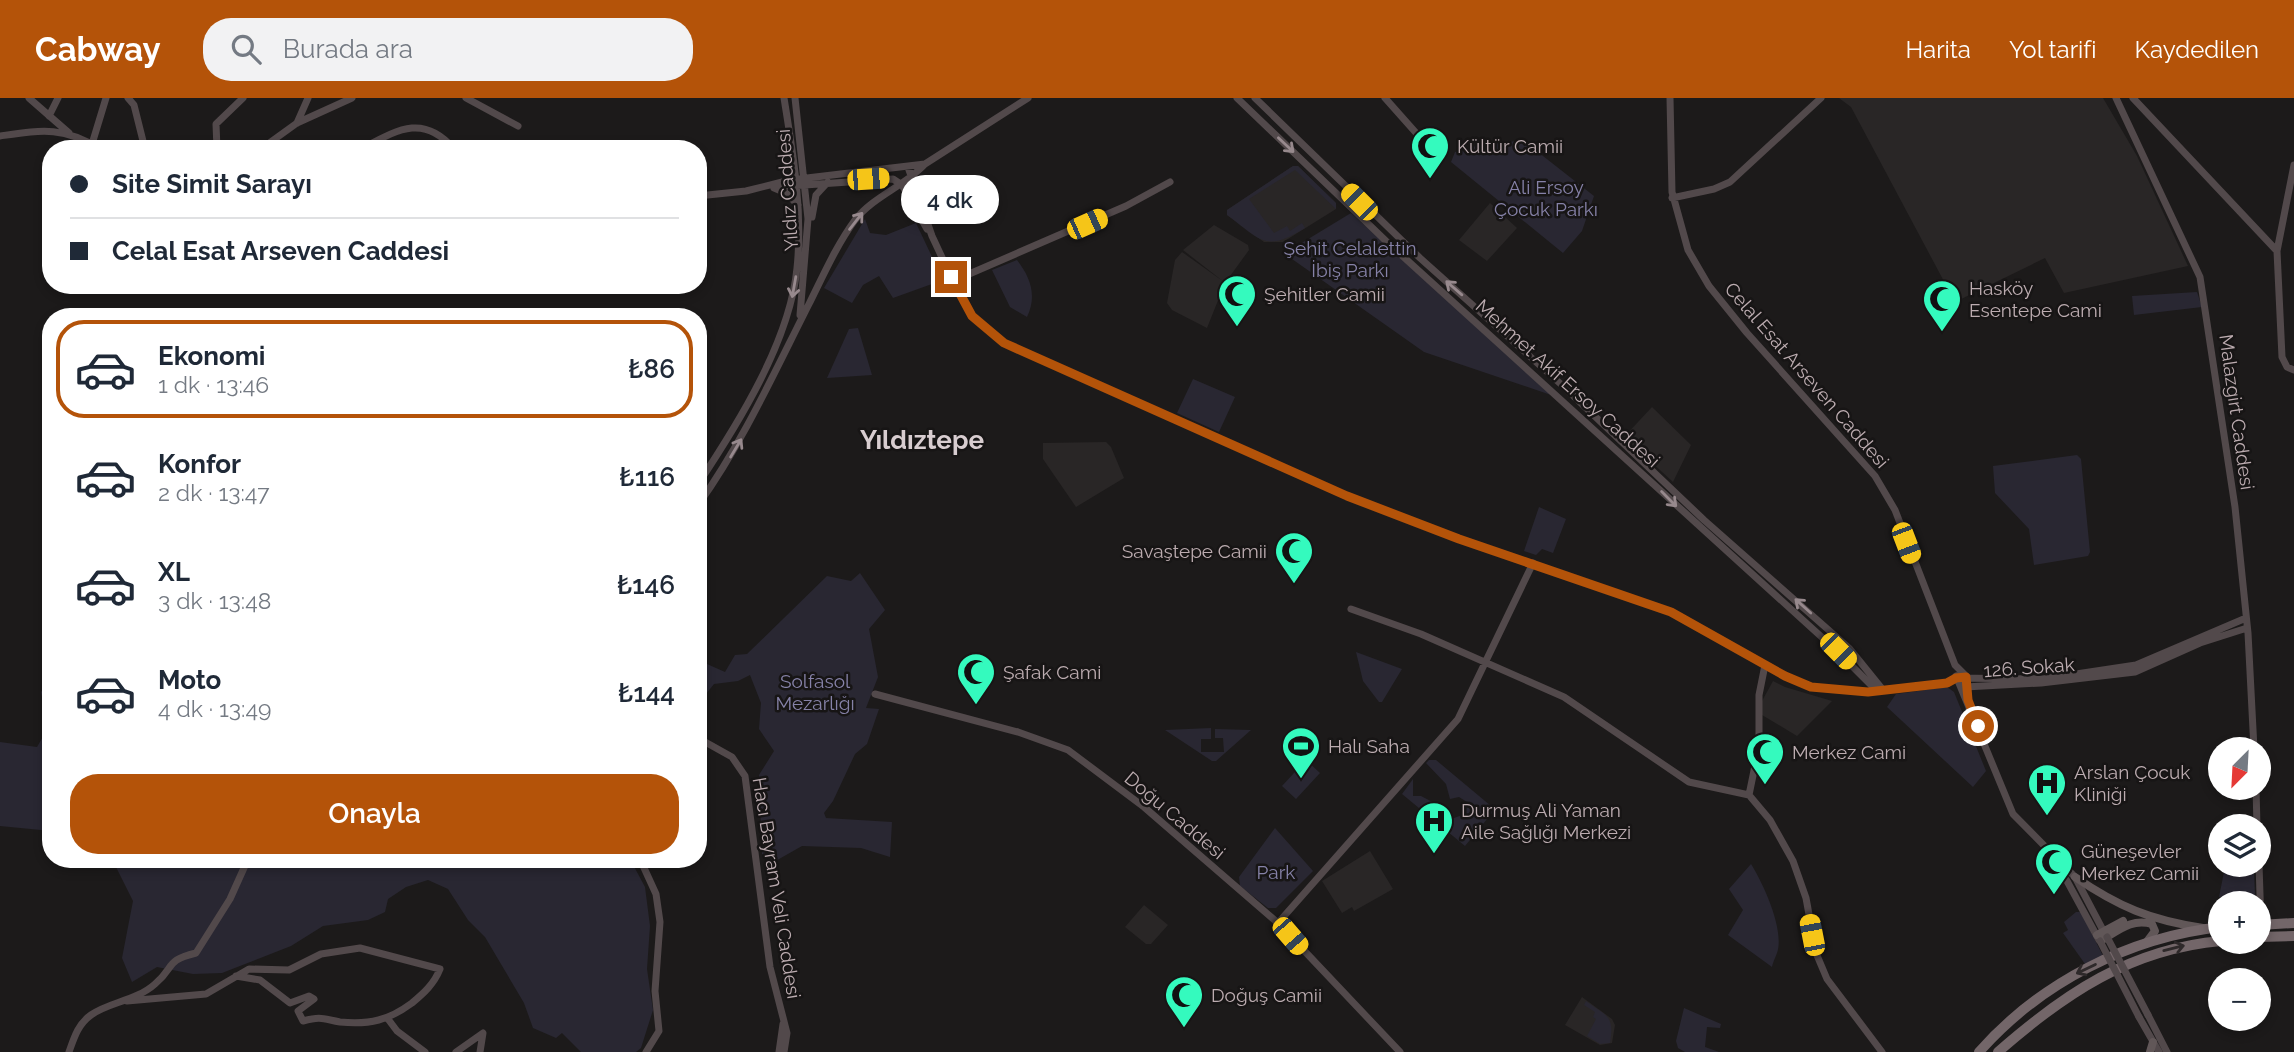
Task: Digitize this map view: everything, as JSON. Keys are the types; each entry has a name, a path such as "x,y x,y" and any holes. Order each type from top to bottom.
{"highway":[{"path":"2271,924 2294,923"},
{"path":"1979,1052 2012,1018 2056,985 2140,946 2170,936 2208,930"},
{"path":"2271,937 2294,936"},
{"path":"1998,1052 2049,1007 2105,974 2161,952 2208,943"}],"main road":[{"path":"29,98 70,134"},
{"path":"49,116 58,98"},
{"path":"93,140 106,98"},
{"path":"217,140 216,124 243,98"},
{"path":"297,123 308,98"},
{"path":"273,140 297,123 352,98"},
{"path":"466,98 518,126"},
{"name":"Yıldız Caddesi","path":"707,470 746,408 784,327 797,269 799,205 784,98"},
{"name":"Yıldız Caddesi","path":"795,98 806,181 809,245 799,323"},
{"path":"707,491 756,413 799,323 856,220 878,199 913,178 925,164 1028,98"},
{"name":"Mehmet Akif Ersoy Caddesi","path":"1237,98 1386,241 1880,691"},
{"name":"Mehmet Akif Ersoy Caddesi","path":"1255,98 1420,258 1563,386 1704,520 1849,648 1880,691"},
{"path":"1385,98 1433,152"},
{"name":"Celal Esat Arseven Caddesi","path":"1670,98 1672,198 1688,250 1717,297 1767,358 1814,405 1875,476 1895,510 1955,665"},
{"path":"1672,198 1700,193 1730,182 1821,98"},
{"name":"Malazgirt Caddesi","path":"2116,98 2200,277 2235,507 2247,628 2253,737"},
{"path":"2133,98 2277,251"},
{"path":"130,99 142,140"},
{"path":"377,140 392,132 414,127 432,131 443,140"},
{"path":"0,136 47,129 83,140"},
{"path":"707,195 925,164"},
{"path":"2294,165 2277,251 2281,357 2287,367 2294,370"},
{"path":"905,167 913,178 932,236"},
{"path":"905,167 898,173 901,184 932,236 972,316 1004,343 1347,496 1671,612 1765,665 1811,687 1838,691 1880,691 1947,683"},
{"path":"806,181 888,178 901,184"},
{"path":"809,245 816,195 828,182"},
{"path":"953,282 1114,212 1170,182"},
{"path":"767,187 786,193 799,205"},
{"path":"1278,923 1458,719 1533,563"},
{"path":"1352,608 1564,697 1689,782 1749,795 1770,820 1793,862 1805,898 1816,953 1826,979 1882,1052"},
{"name":"126. Sokak","path":"1947,683 1966,677 2043,678 2136,665 2246,618"},
{"name":"126. Sokak","path":"1947,683 1963,687 2041,683 2135,672 2200,643 2247,628"},
{"path":"1749,795 1759,746 1759,695 1765,665"},
{"path":"1955,665 1966,677 1963,687"},
{"path":"1955,665 1956,678 1963,687 2013,814 2067,881 2102,936 2167,1052"},
{"name":"Doğu Caddesi","path":"875,694 1018,732 1068,750 1144,807 1278,923 1400,1052"},
{"name":"Hacı Bayram Veli Caddesi","path":"707,743 732,757 745,776 768,955 783,1024 782,1052"},
{"path":"2033,838 2075,877 2113,903 2139,915 2172,923 2208,927"},
{"path":"69,1052 77,1029 91,1014 127,1001 155,984 175,958 196,953 230,900 244,868"},
{"path":"644,868 656,894 660,922 656,991 659,1031 646,1052"},
{"path":"2075,877 2139,1017 2158,1052"},
{"path":"2102,936 2139,915"},
{"path":"2102,936 2133,922 2152,924 2155,934 2140,946"},
{"path":"127,1001 206,994 236,976 249,969 289,970 321,954 360,948 438,967 436,979 424,993 388,1019 338,1022 322,1016 303,1021 298,1011 312,1003 314,999 310,996 290,1003 260,980 236,976"},
{"path":"388,1019 397,1031 425,1052"},
{"path":"456,1052 483,1033 480,1052"},
{"path":"2150,1052 2153,1042"}],"shaded area":[{"path":"1839,98 2103,98 2137,156 2188,266 2064,293 2045,258 1955,302 1851,107"},
{"path":"1293,166 1298,166 1336,203 1336,209 1283,242 1264,242 1227,215 1227,210"},
{"path":"1490,203 1517,228 1487,261 1459,240"},
{"path":"1214,225 1248,245 1249,250 1225,283 1207,328 1172,310 1167,303 1175,260 1182,252 1224,282 1183,250"},
{"path":"1652,407 1691,445 1673,482 1624,437"},
{"path":"1106,442 1111,447 1124,478 1076,507 1043,459 1043,443"},
{"path":"1773,681 1832,701 1797,736 1762,715 1762,701"},
{"path":"1370,851 1393,889 1354,911 1352,907 1342,913 1322,881"},
{"path":"1144,905 1168,925 1151,944 1146,944 1125,927"},
{"path":"1582,997 1612,1019 1615,1025 1612,1043 1600,1045 1565,1025"}],"green space":[{"name":"Ali Ersoy Çocuk Parkı","path":"1517,141 1529,145 1594,196 1582,231 1563,253 1451,162 1455,152 1480,145"},
{"path":"1293,166 1298,166 1336,203 1336,209 1295,170 1249,199 1274,233 1287,226 1290,231 1302,223 1305,228 1281,240 1264,240 1227,215 1227,210"},
{"name":"Şehit Celalettin İbiş Parkı","path":"1351,213 1551,395 1424,352 1292,259 1295,247"},
{"path":"865,219 870,233 886,235 916,223 943,280 893,298 879,276 863,285 852,303 824,288"},
{"path":"1017,260 1031,287 1032,302 1027,317 1010,307 992,270"},
{"path":"2197,292 2202,307 2134,315 2132,296"},
{"path":"858,328 872,375 827,378 849,329"},
{"path":"1193,379 1235,397 1219,432 1177,413"},
{"path":"2077,455 2081,459 2090,552 2088,556 2034,565 2029,529 1995,493 1993,466"},
{"path":"1539,507 1566,519 1553,553 1542,549 1536,555 1524,551"},
{"name":"Solfasol Mezarlığı","path":"860,573 885,610 869,629 878,677 866,708 879,709 867,744 855,754 833,801 824,813 826,818 892,822 890,857 861,848 802,846 772,863 762,854 759,775 774,751 759,729 761,703 750,675 738,681 714,684 707,693 707,664 725,672 735,655 747,654 827,576 851,581"},
{"path":"1356,652 1402,669 1382,702 1379,702 1363,681"},
{"path":"1947,687 1954,692 1986,771 1973,787 1887,707 1896,694"},
{"path":"1211,728 1211,739 1201,739 1201,752 1224,752 1223,738 1215,738 1215,729 1251,730 1216,761 1212,761 1165,730"},
{"path":"42,738 42,830 0,826 0,742 37,747"},
{"name":"Halı Saha","path":"1306,760 1320,773 1296,799 1282,786"},
{"path":"1436,760 1491,806 1492,813 1465,846 1402,794 1413,779 1413,796 1421,796 1444,808 1443,818 1449,820 1462,815 1467,802 1459,797 1450,799 1446,784 1426,763"},
{"name":"Park","path":"1275,828 1313,871 1276,908 1268,908 1240,886 1239,877"},
{"path":"1751,864 1767,894 1778,932 1779,943 1772,967 1728,935 1743,910 1729,889"},
{"path":"116,868 635,868 645,887 650,926 647,969 653,1010 641,1048 636,1052 581,1052 562,1033 556,1038 533,1028 524,1003 485,937 468,920 448,889 428,880 406,887 388,899 385,912 368,920 323,926 291,946 222,973 193,974 157,967 132,982 122,958 133,901"},
{"path":"2223,877 2254,877 2255,891 2220,891"},
{"path":"2076,912 2081,912 2103,956 2085,964 2063,933 2068,930 2064,922"},
{"path":"1586,1001 1604,1013 1610,1021 1610,1043 1600,1044 1587,1036 1596,1019 1593,1017 1595,1012 1584,1005"},
{"path":"1684,1008 1721,1024 1720,1028 1707,1027 1705,1047 1719,1052 1685,1052 1678,1048 1676,1041"}],"place":[{"name":"Kültür Camii","path":"1430,180"},
{"name":"Şehitler Camii","path":"1237,328"},
{"name":"Hasköy Esentepe Cami","path":"1942,333"},
{"name":"Savaştepe Camii","path":"1294,585"},
{"name":"Şafak Cami","path":"976,706"},
{"name":"Halı Saha","path":"1301,780"},
{"name":"Merkez Cami","path":"1765,786"},
{"name":"Arslan Çocuk Kliniği","path":"2047,817"},
{"name":"Durmuş Ali Yaman Aile Sağlığı Merkezi","path":"1434,855"},
{"name":"Güneşevler Merkez Camii","path":"2054,896"},
{"name":"Doğuş Camii","path":"1184,1029"}],"district":[{"name":"Yıldıztepe","path":"922,440"}],"route":[{"path":"951,277 972,316 1004,343 1325,487 1459,539 1671,612 1785,676 1811,687 1868,692 1947,683 1966,677 1968,700 1978,726"}]}
